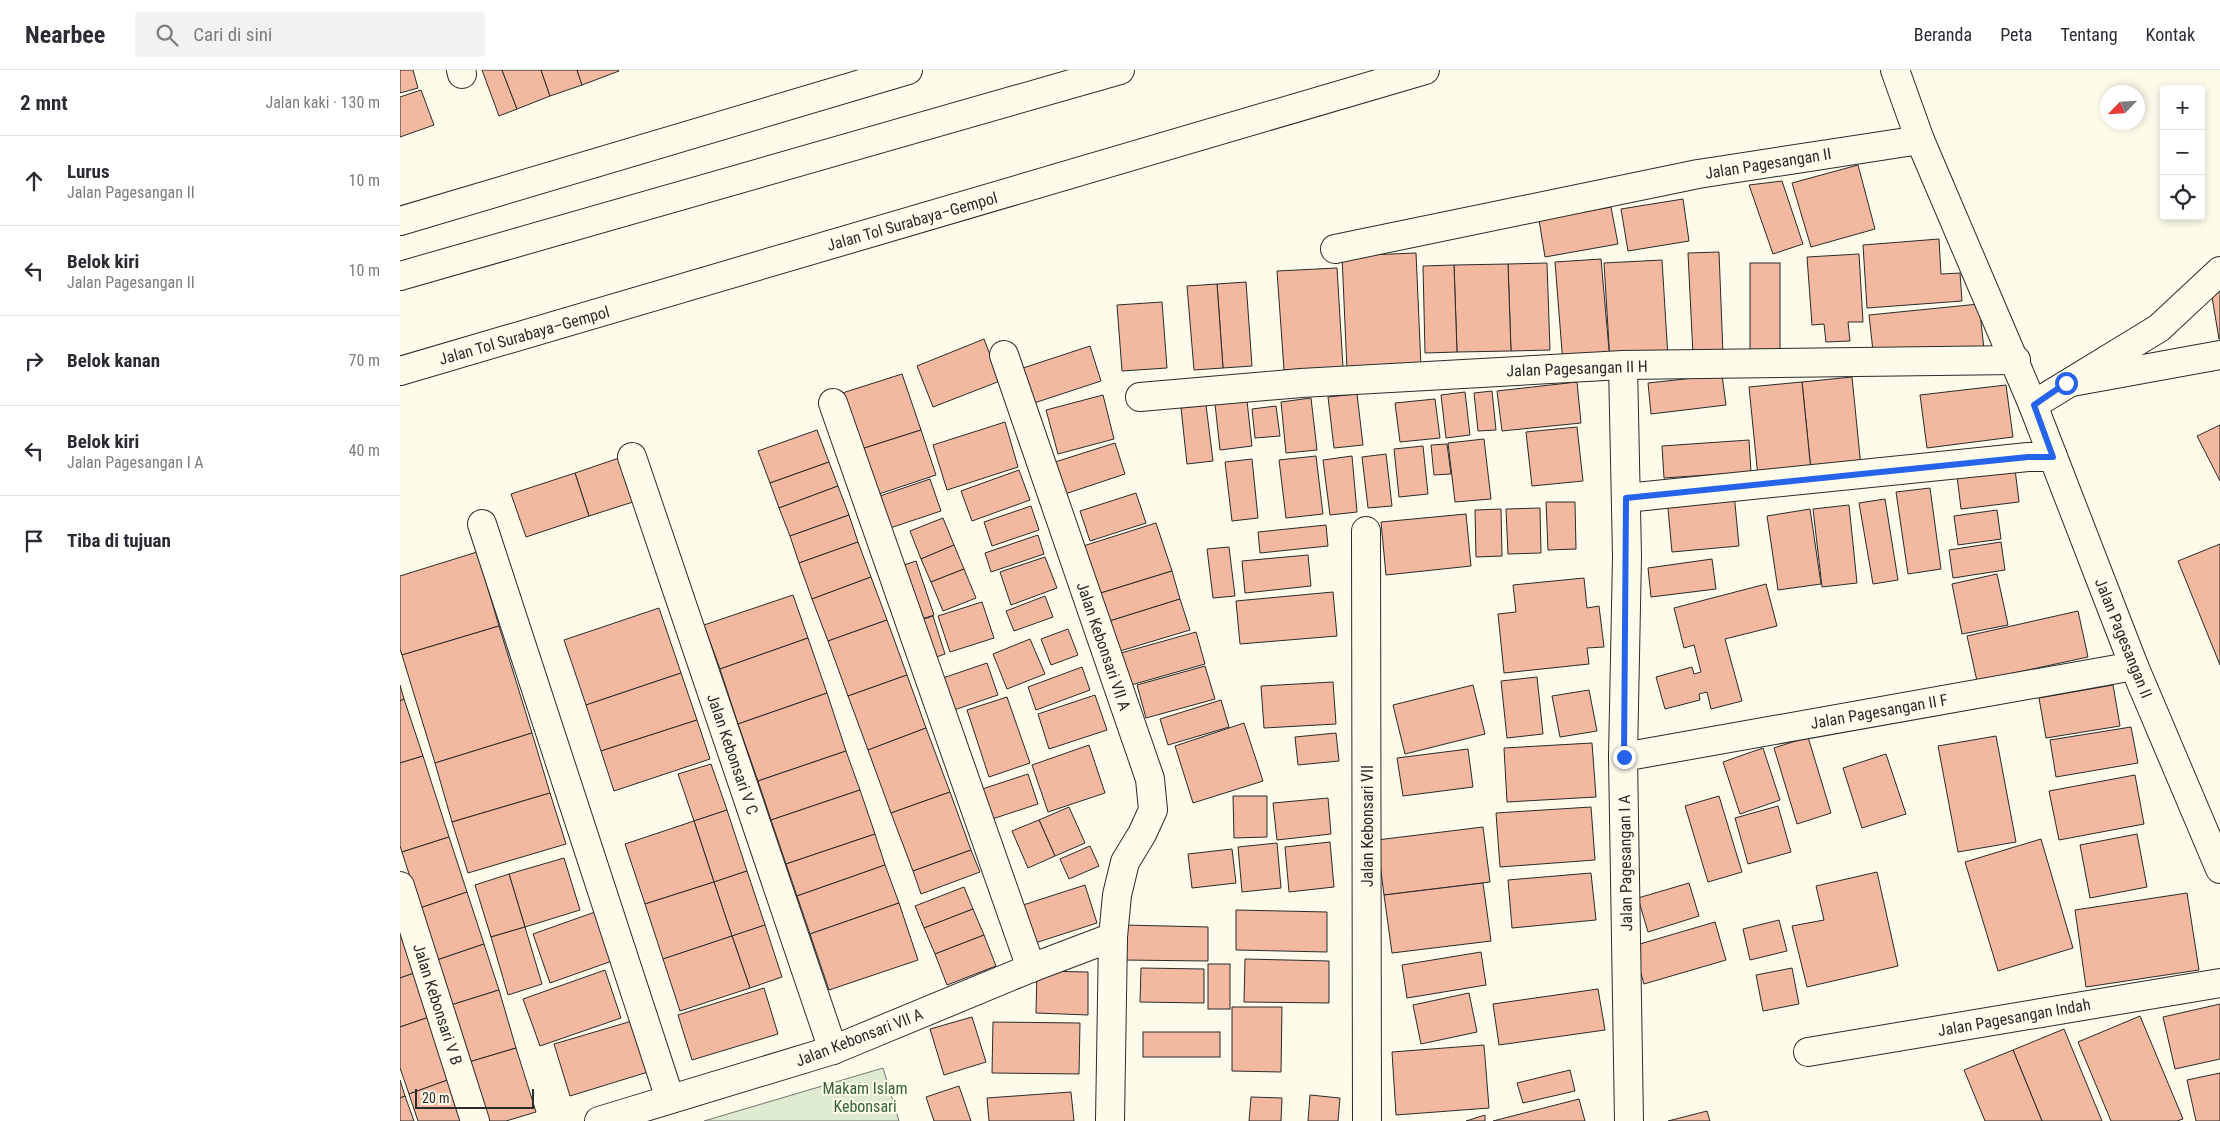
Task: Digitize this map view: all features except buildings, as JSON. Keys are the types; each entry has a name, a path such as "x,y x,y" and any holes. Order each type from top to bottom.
{"main road":[{"path":"400,221 908,70"},
{"path":"400,276 1120,70"},
{"name":"Jalan Tol Surabaya–Gempol","path":"400,371 1424,70"},
{"path":"1895,70 1920,140"},
{"name":"Jalan Pagesangan II","path":"1335,249 1698,174 1920,140 2016,360 2134,666 2220,869"},
{"path":"2034,405 2066,383 2159,328 2220,271"},
{"name":"Jalan Kebonsari VII A","path":"1004,355 1150,779 1153,810 1142,834 1125,862 1117,895 1113,937 1110,1121"},
{"path":"2066,383 2220,355"},
{"name":"Jalan Pagesangan II H","path":"1140,397 1301,383 1623,366 2016,360"},
{"name":"Jalan Pagesangan I A","path":"1623,366 1626,498 1624,757 1628,1121"},
{"path":"833,403 1031,968"},
{"name":"Jalan Kebonsari V C","path":"632,457 833,1050"},
{"path":"1626,498 2028,457 2053,457"},
{"path":"482,524 670,1099"},
{"name":"Jalan Kebonsari VII","path":"1366,531 1367,1121"},
{"name":"Jalan Pagesangan II F","path":"1624,757 2134,666"},
{"name":"Jalan Kebonsari V B","path":"400,886 475,1121"},
{"name":"Jalan Kebonsari VII A","path":"599,1121 833,1050 1031,968 1113,937"},
{"name":"Jalan Pagesangan Indah","path":"1808,1052 2220,982"}],"green space":[{"name":"Makam Islam Kebonsari","path":"883,1068 899,1121 704,1121"}],"route":[{"path":"1624,757 1626,498 2028,457 2053,457 2034,405 2066,383"}]}
